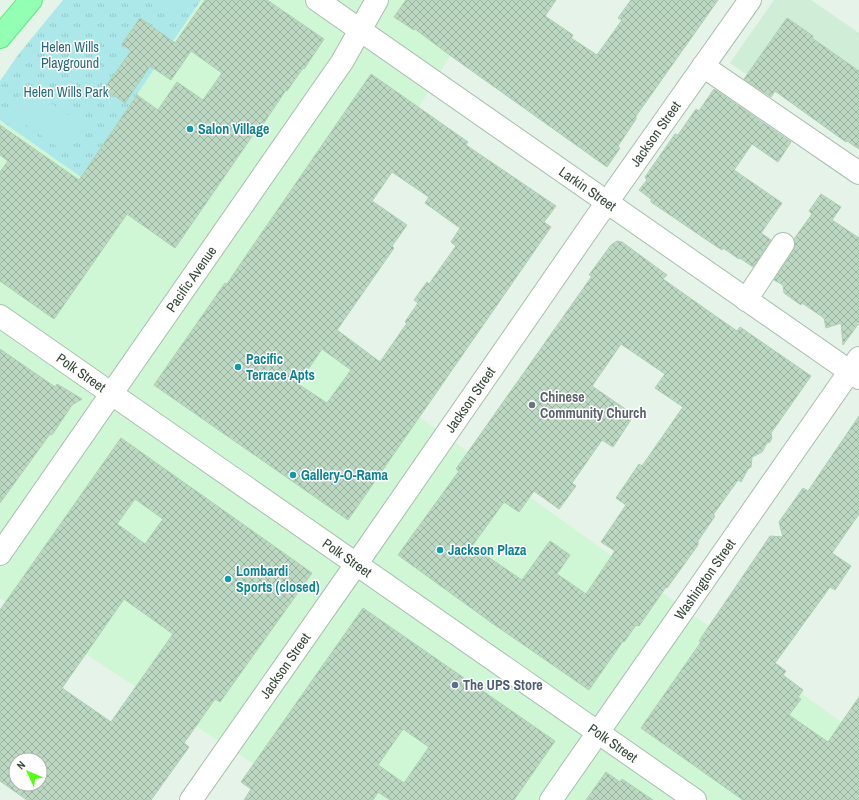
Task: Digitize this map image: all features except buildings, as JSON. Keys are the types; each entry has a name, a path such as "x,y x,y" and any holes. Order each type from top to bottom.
{"main road":[{"path":"0,37 31,0"}],"street":[{"name":"Larkin Street","path":"317,0 746,300 856,369"},
{"name":"Pacific Avenue","path":"0,554 342,62 377,0"},
{"name":"Jackson Street","path":"191,800 607,202 750,0"},
{"path":"703,66 859,173"},
{"path":"746,300 783,244"},
{"name":"Polk Street","path":"0,316 695,800"},
{"name":"Washington Street","path":"551,800 856,369"}],"shaded area":[{"path":"201,0 484,0 288,322 859,735 859,800 309,800 0,598 0,120 81,176"},
{"path":"774,0 811,0 859,33 859,149 847,141 846,142 776,92 774,93 730,63"}],"green space":[{"name":"Helen Wills Park","path":"63,0 201,0 81,177 0,120 0,81 18,55"},
{"path":"148,0 182,0 170,16"},
{"path":"26,86 84,126 66,153 8,112"}],"place":[{"name":"Salon Village","path":"190,129"},
{"name":"Pacific Terrace Apts","path":"238,367"},
{"name":"Chinese Community Church","path":"532,405"},
{"name":"Gallery-O-Rama","path":"293,475"},
{"name":"Jackson Plaza","path":"440,550"},
{"name":"Lombardi Sports (closed)","path":"228,579"},
{"name":"The UPS Store","path":"455,685"}],"park label":[{"name":"Helen Wills Playground","path":"70,56"}]}
